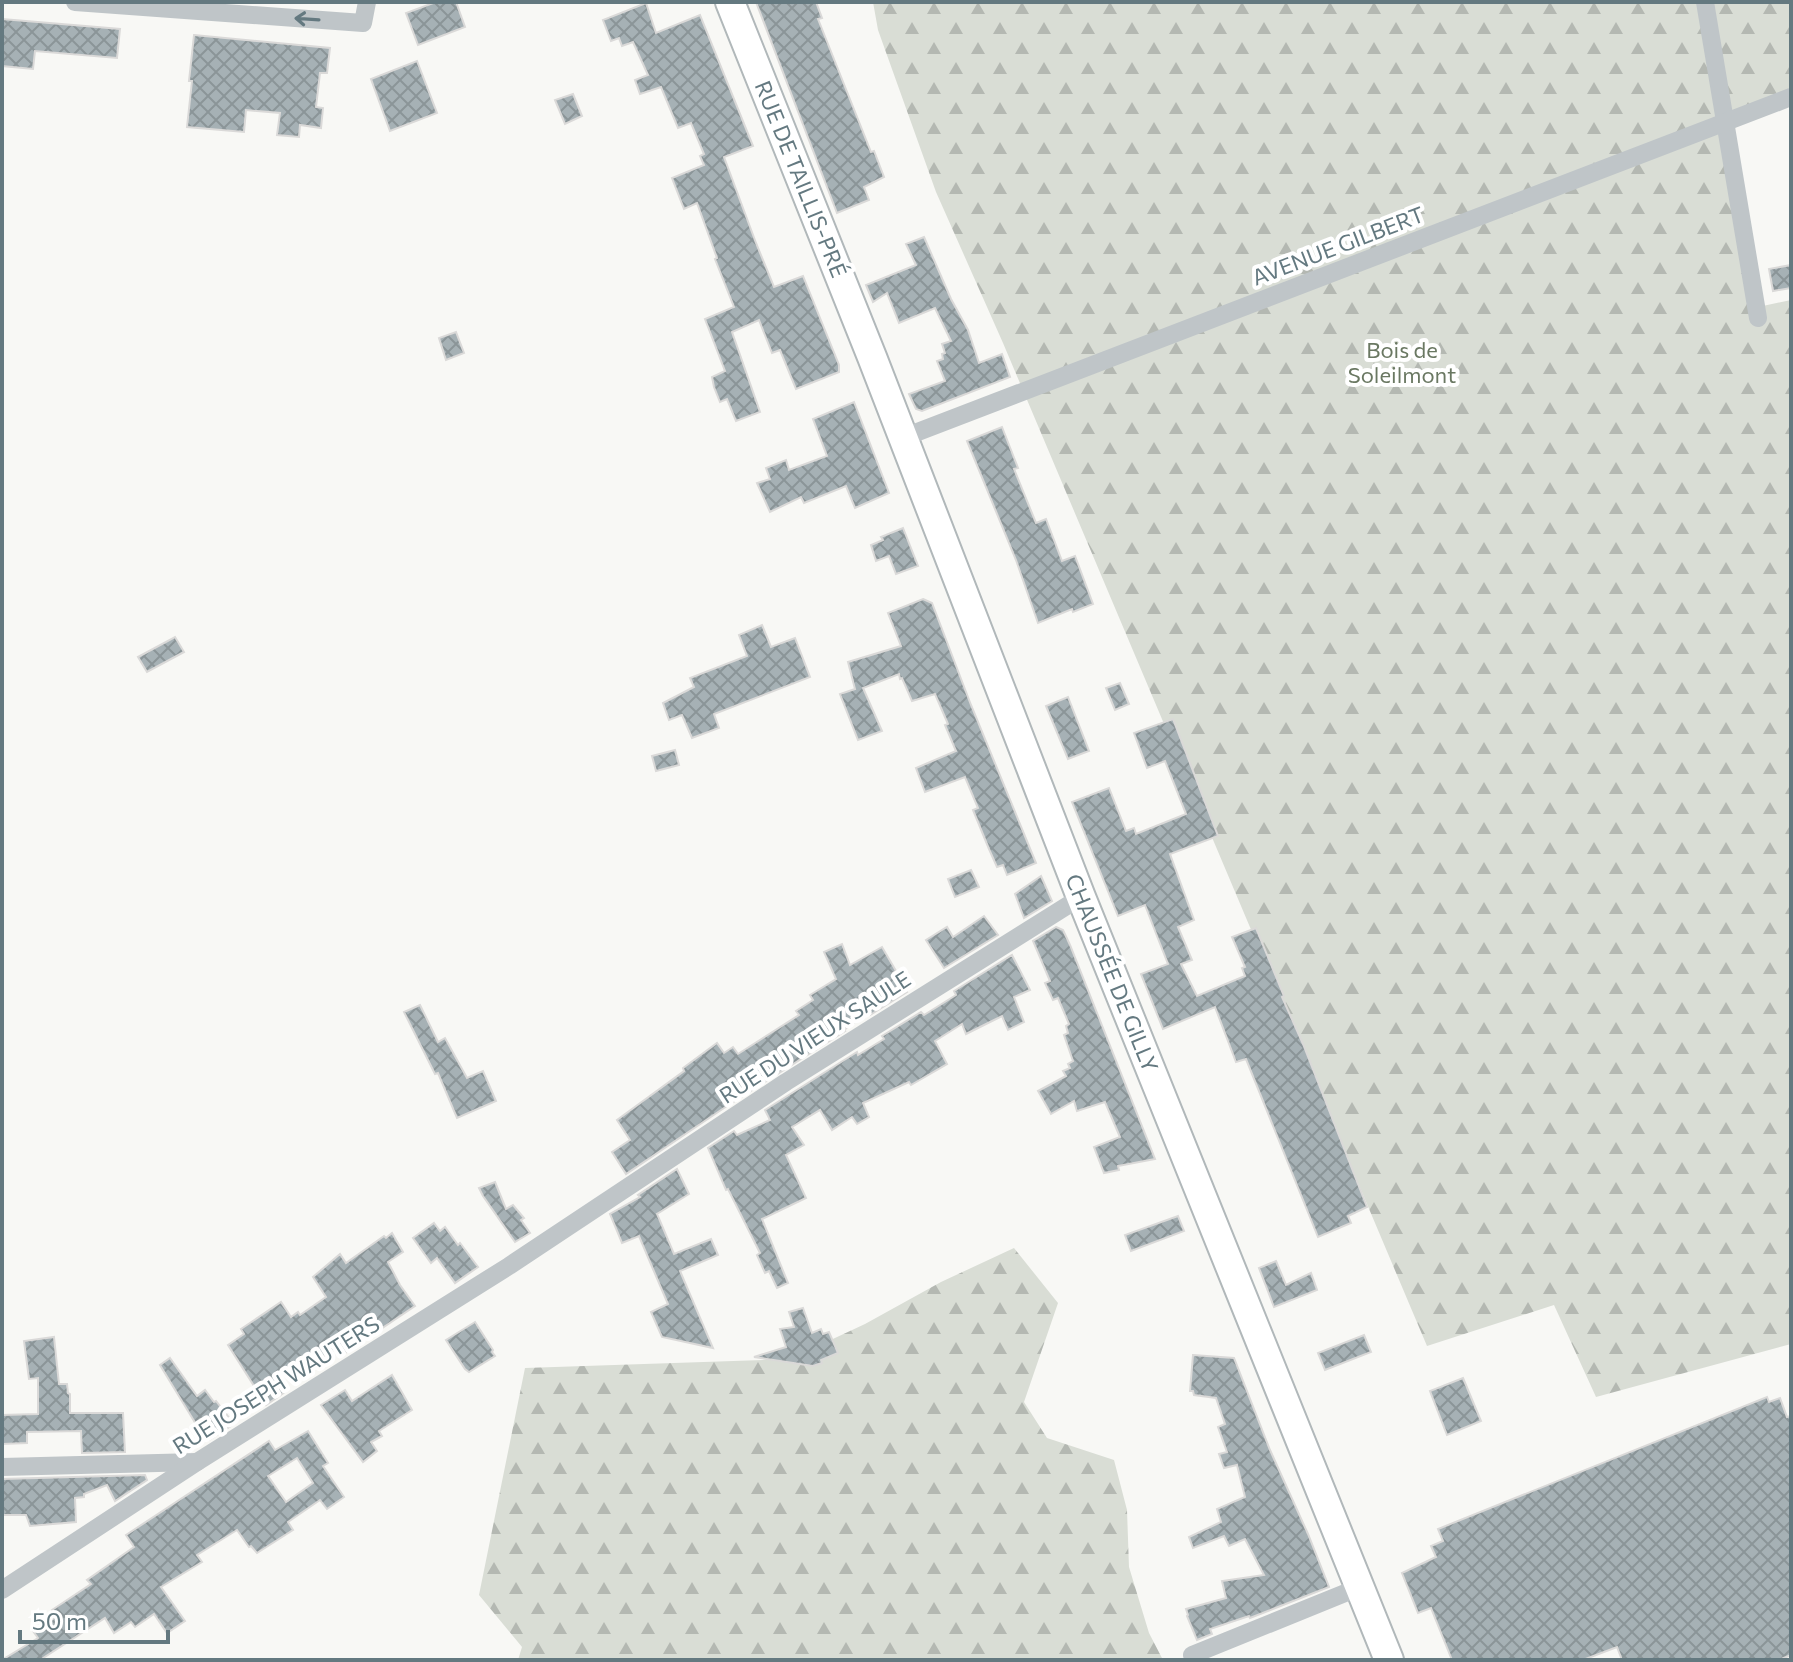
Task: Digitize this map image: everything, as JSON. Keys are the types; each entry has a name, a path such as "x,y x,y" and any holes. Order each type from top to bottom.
{"main road":[{"name":"RUE DE TAILLIS-PRÉ","path":"730,2 872,357"},
{"name":"CHAUSSÉE DE GILLY","path":"872,357 1081,897 1389,1660"}],"street":[{"path":"75,2 363,23 367,2"},
{"path":"1705,2 1758,318"},
{"name":"AVENUE GILBERT","path":"902,438 1791,97"},
{"name":"RUE DU VIEUX SAULE","path":"576,1221 786,1082 1081,897"},
{"name":"RUE JOSEPH WAUTERS","path":"2,1590 576,1221"},
{"path":"2,1467 197,1462"},
{"path":"1192,1655 1360,1587"}],"green space":[{"name":"Bois de Soleilmont","path":"873,2 1791,2 1791,97 1726,123 1758,307 1791,300 1791,1344 1596,1397 1554,1305 1427,1346 1003,343 936,192 878,30"},
{"path":"1014,1248 1058,1303 1024,1402 1047,1438 1114,1460 1127,1510 1129,1567 1149,1633 1163,1660 518,1660 522,1647 479,1595 525,1368 763,1360 807,1351"}],"building":[{"path":"436,2 456,2 465,27 418,45 406,13"},
{"path":"756,2 816,2 822,18 818,19 884,177 864,187 869,200 837,213"},
{"path":"646,3 656,33 700,15 753,146 724,157 756,243 774,287 803,276 839,365 839,372 796,389 780,350 772,353 759,320 732,332 760,412 736,421 727,399 720,402 714,387 712,377 725,371 705,319 734,307 697,203 684,209 672,178 704,165 700,156 704,154 691,123 678,128 661,87 640,94 635,80 648,75 633,42 622,46 619,38 611,41 603,20"},
{"path":"2,19 120,29 117,58 35,51 33,69 2,66"},
{"path":"194,35 330,48 327,73 320,73 316,107 323,108 321,128 300,125 299,137 277,135 280,113 246,110 244,132 187,127"},
{"path":"417,61 437,113 390,131 371,79"},
{"path":"573,94 582,116 565,124 555,100"},
{"path":"924,237 968,330 979,363 1002,354 1010,377 922,411 916,409 909,394 945,381 937,361 943,359 942,354 945,353 942,344 951,341 935,308 899,323 887,293 873,302 866,285 916,265 906,244"},
{"path":"1791,265 1791,288 1773,291 1769,269"},
{"path":"456,332 464,353 446,360 439,338"},
{"path":"854,402 889,493 855,508 846,486 804,503 801,497 770,512 757,483 770,479 766,468 786,460 789,470 827,456 813,419"},
{"path":"1002,427 1018,468 1014,469 1036,523 1046,519 1062,561 1075,556 1093,604 1038,623 1016,560 967,441"},
{"path":"903,528 918,566 896,574 889,556 876,561 871,545"},
{"path":"923,599 932,603 1036,863 1007,875 1003,865 997,867 989,849 973,810 978,808 965,777 925,792 916,768 956,751 935,694 912,701 899,674 863,688 882,731 858,740 840,694 855,689 848,662 901,646 888,613"},
{"path":"762,625 771,647 795,638 810,677 714,714 719,728 692,738 682,715 669,720 663,703 694,687 690,678 747,656 739,635"},
{"path":"175,637 184,652 147,672 138,657"},
{"path":"1120,683 1129,704 1115,710 1106,688"},
{"path":"1068,697 1089,751 1068,759 1046,706"},
{"path":"1173,719 1218,836 1170,854 1194,920 1178,927 1192,960 1181,964 1197,996 1245,976 1242,968 1245,967 1232,937 1256,928 1367,1207 1348,1216 1351,1223 1318,1237 1246,1059 1236,1062 1215,1007 1163,1029 1141,974 1168,964 1145,905 1118,916 1072,802 1109,788 1126,831 1134,828 1136,834 1186,814 1165,761 1147,768 1134,733"},
{"path":"675,750 679,765 656,771 652,756"},
{"path":"971,870 979,887 955,897 948,879"},
{"path":"1041,876 1052,901 1024,918 1015,894"},
{"path":"984,916 998,935 944,968 926,940 947,927 953,937"},
{"path":"1056,927 1063,930 1070,945 1155,1159 1118,1166 1119,1170 1104,1173 1094,1147 1120,1137 1105,1102 1077,1111 1074,1101 1051,1114 1038,1091 1066,1076 1063,1071 1070,1068 1068,1064 1073,1061 1064,1035 1068,1033 1066,1026 1069,1024 1058,998 1053,1000 1045,983 1050,981 1033,941"},
{"path":"842,944 850,965 882,947 896,971 893,973 907,992 870,1015 868,1013 626,1174 612,1152 630,1140 617,1120 717,1043 724,1053 733,1047 738,1054 799,1015 796,1011 813,1000 810,995 836,979 824,952"},
{"path":"1012,955 1030,990 1014,997 1024,1022 1008,1030 1002,1016 966,1034 962,1024 935,1041 947,1064 911,1085 909,1082 863,1103 869,1117 857,1124 852,1117 832,1130 820,1110 792,1127 804,1145 786,1155 806,1198 762,1219 788,1283 777,1288 769,1271 765,1273 757,1255 760,1253 726,1190 708,1148 734,1131 737,1135 770,1120 765,1110 857,1052 858,1055 884,1039 882,1036 921,1012 924,1015 956,995 954,991"},
{"path":"420,1005 438,1042 445,1038 467,1078 483,1071 496,1101 457,1118 438,1073 435,1074 404,1012"},
{"path":"677,1169 689,1194 657,1214 674,1254 711,1239 718,1255 680,1271 713,1348 662,1337 651,1312 668,1304 639,1236 622,1243 610,1214 640,1197 638,1195"},
{"path":"495,1182 506,1209 513,1205 524,1218 521,1220 530,1233 515,1242 479,1188"},
{"path":"1178,1216 1184,1231 1131,1251 1125,1235"},
{"path":"434,1223 440,1231 445,1227 478,1267 455,1283 437,1258 431,1263 413,1238"},
{"path":"392,1233 403,1252 388,1262 415,1306 345,1353 341,1346 298,1373 293,1367 277,1379 285,1392 266,1405 228,1345 244,1334 241,1329 281,1302 291,1317 298,1312 300,1315 326,1297 313,1277 340,1254 346,1263"},
{"path":"1276,1261 1286,1285 1311,1273 1317,1290 1274,1307 1259,1268"},
{"path":"803,1308 812,1333 821,1329 823,1334 829,1332 838,1353 813,1366 754,1357 786,1347 780,1329 794,1327 789,1312"},
{"path":"475,1322 495,1356 469,1372 446,1340"},
{"path":"1364,1335 1371,1352 1325,1370 1318,1353"},
{"path":"54,1337 59,1384 67,1384 70,1413 123,1413 125,1452 82,1453 81,1431 27,1432 27,1443 2,1444 2,1415 38,1414 38,1378 29,1379 24,1341"},
{"path":"1193,1355 1234,1358 1329,1587 1250,1618 1210,1629 1212,1634 1197,1640 1186,1609 1226,1598 1222,1581 1264,1575 1245,1539 1229,1546 1224,1536 1193,1548 1189,1537 1221,1522 1217,1509 1245,1497 1237,1465 1224,1468 1219,1454 1227,1452 1218,1427 1225,1424 1216,1398 1194,1395 1190,1391"},
{"path":"170,1358 197,1396 205,1390 234,1424 209,1440 205,1439 160,1365"},
{"path":"392,1375 412,1410 379,1431 382,1436 371,1442 377,1451 363,1462 321,1405 345,1390 352,1401"},
{"path":"1463,1378 1481,1421 1447,1435 1430,1391"},
{"path":"1767,1397 1769,1402 1780,1398 1787,1417 1791,1416 1791,1655 1779,1660 1622,1660 1617,1647 1583,1660 1452,1660 1431,1608 1418,1613 1402,1573 1436,1557 1431,1546 1443,1541 1438,1529"},
{"path":"308,1431 328,1463 323,1466 344,1497 327,1509 320,1500 288,1522 293,1530 257,1553 237,1530 197,1555 202,1562 161,1587 185,1621 167,1633 154,1614 135,1627 131,1622 114,1633 105,1618 40,1660 2,1660 38,1638 33,1631 56,1617 52,1610 91,1584 87,1580 134,1547 126,1535 269,1441 275,1450","holes":["297,1458 313,1483 286,1502 268,1476"]},
{"path":"145,1475 147,1480 115,1501 107,1485 84,1494 84,1497 75,1498 76,1522 30,1526 26,1515 2,1515 2,1479"}]}
